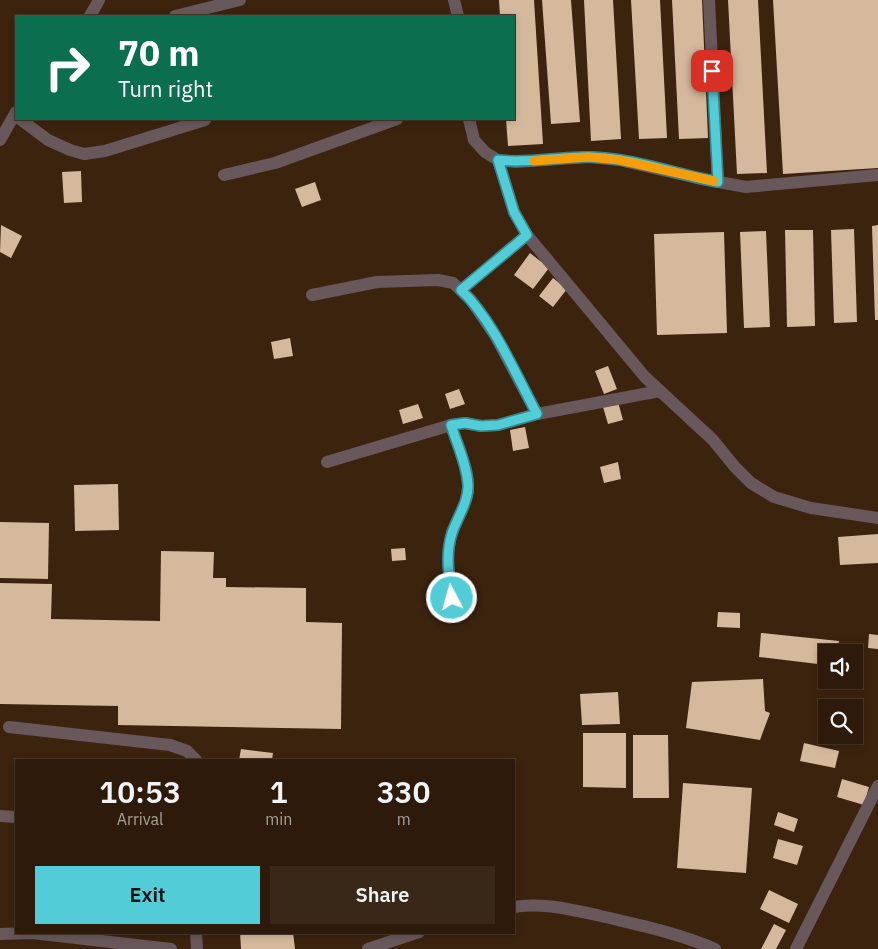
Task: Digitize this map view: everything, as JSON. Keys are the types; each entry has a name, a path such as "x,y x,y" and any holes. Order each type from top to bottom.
{"street":[{"path":"91,15 99,0"},
{"path":"180,15 240,0"},
{"path":"454,0 458,15"},
{"path":"709,0 718,182"},
{"path":"0,140 15,119"},
{"path":"22,120 48,140 84,154 105,150 205,120"},
{"path":"224,175 275,163 394,120"},
{"path":"469,120 474,140 485,152 498,160 516,162 588,157 619,160 746,187 878,175"},
{"path":"498,160 514,212 527,235 645,377 713,440 751,483 774,497 811,508 878,518"},
{"path":"461,290 527,235"},
{"path":"312,295 377,282 438,280 454,284 471,300 496,338 537,414"},
{"path":"327,462 451,425 465,423 481,426 498,425 537,414 660,391"},
{"path":"451,425 462,456 469,486 452,532 447,554 452,598"},
{"path":"9,727 170,745 187,751 195,759"},
{"path":"796,949 878,786"},
{"path":"0,816 15,817"},
{"path":"515,907 527,905 577,911 642,925 714,949"},
{"path":"0,934 15,934"},
{"path":"41,934 171,949"},
{"path":"196,934 197,949"},
{"path":"368,949 413,934"}],"building":[{"path":"499,0 534,0 543,144 508,146 506,120 515,120 515,15 500,15"},
{"path":"542,0 571,0 580,122 551,124"},
{"path":"584,0 613,0 621,139 591,141"},
{"path":"631,0 660,0 667,138 639,139"},
{"path":"672,0 702,0 708,138 679,139"},
{"path":"728,0 758,0 767,173 737,174"},
{"path":"773,0 878,0 878,168 783,174"},
{"path":"81,171 82,202 64,203 62,172"},
{"path":"315,182 321,200 302,207 295,189"},
{"path":"1,225 22,236 11,258 0,252"},
{"path":"878,225 878,320 875,320 872,226"},
{"path":"854,229 857,322 834,323 831,230"},
{"path":"785,230 813,230 815,326 787,327"},
{"path":"766,231 770,327 744,328 740,232"},
{"path":"724,232 727,333 657,335 654,234"},
{"path":"530,253 549,268 533,289 514,275"},
{"path":"553,278 567,289 553,307 539,296"},
{"path":"290,338 293,356 274,359 271,342"},
{"path":"608,366 617,389 604,394 595,371"},
{"path":"459,389 465,404 450,409 445,394"},
{"path":"618,402 623,420 608,424 603,407"},
{"path":"418,404 423,418 403,424 399,410"},
{"path":"525,427 529,448 513,451 510,430"},
{"path":"618,462 621,479 604,483 600,467"},
{"path":"118,484 119,530 75,531 74,485"},
{"path":"0,522 49,523 48,579 0,578"},
{"path":"878,534 878,563 840,565 838,537"},
{"path":"405,548 406,560 392,561 391,549"},
{"path":"161,551 214,552 213,578 226,578 226,587 306,588 306,622 342,623 341,729 118,725 118,706 0,704 0,583 52,584 51,619 160,621"},
{"path":"718,612 740,613 740,628 717,627"},
{"path":"761,633 839,641 838,644 818,644 818,664 759,657"},
{"path":"869,634 878,635 878,649 868,648"},
{"path":"763,679 765,711 770,713 760,740 686,728 692,682"},
{"path":"618,692 620,724 582,725 580,694"},
{"path":"583,733 626,733 626,788 583,787"},
{"path":"633,735 668,735 669,798 633,798"},
{"path":"804,743 839,751 835,768 800,761"},
{"path":"241,749 273,753 272,759 239,759"},
{"path":"842,779 869,787 864,805 837,797"},
{"path":"683,783 752,788 746,873 677,868"},
{"path":"778,812 798,819 794,832 774,825"},
{"path":"778,839 803,846 797,865 773,858"},
{"path":"769,890 798,904 789,923 760,909"},
{"path":"774,924 786,930 776,949 761,949"},
{"path":"240,934 293,934 295,949 241,949"}],"slow traffic":[{"path":"534,161 588,157 619,160 714,181"}],"route":[{"path":"452,598 447,554 452,532 469,486 462,456 451,425 465,423 481,426 498,425 537,414 496,338 471,300 461,290 527,235 514,212 498,160 516,162 588,157 619,160 718,182 712,71"}]}
